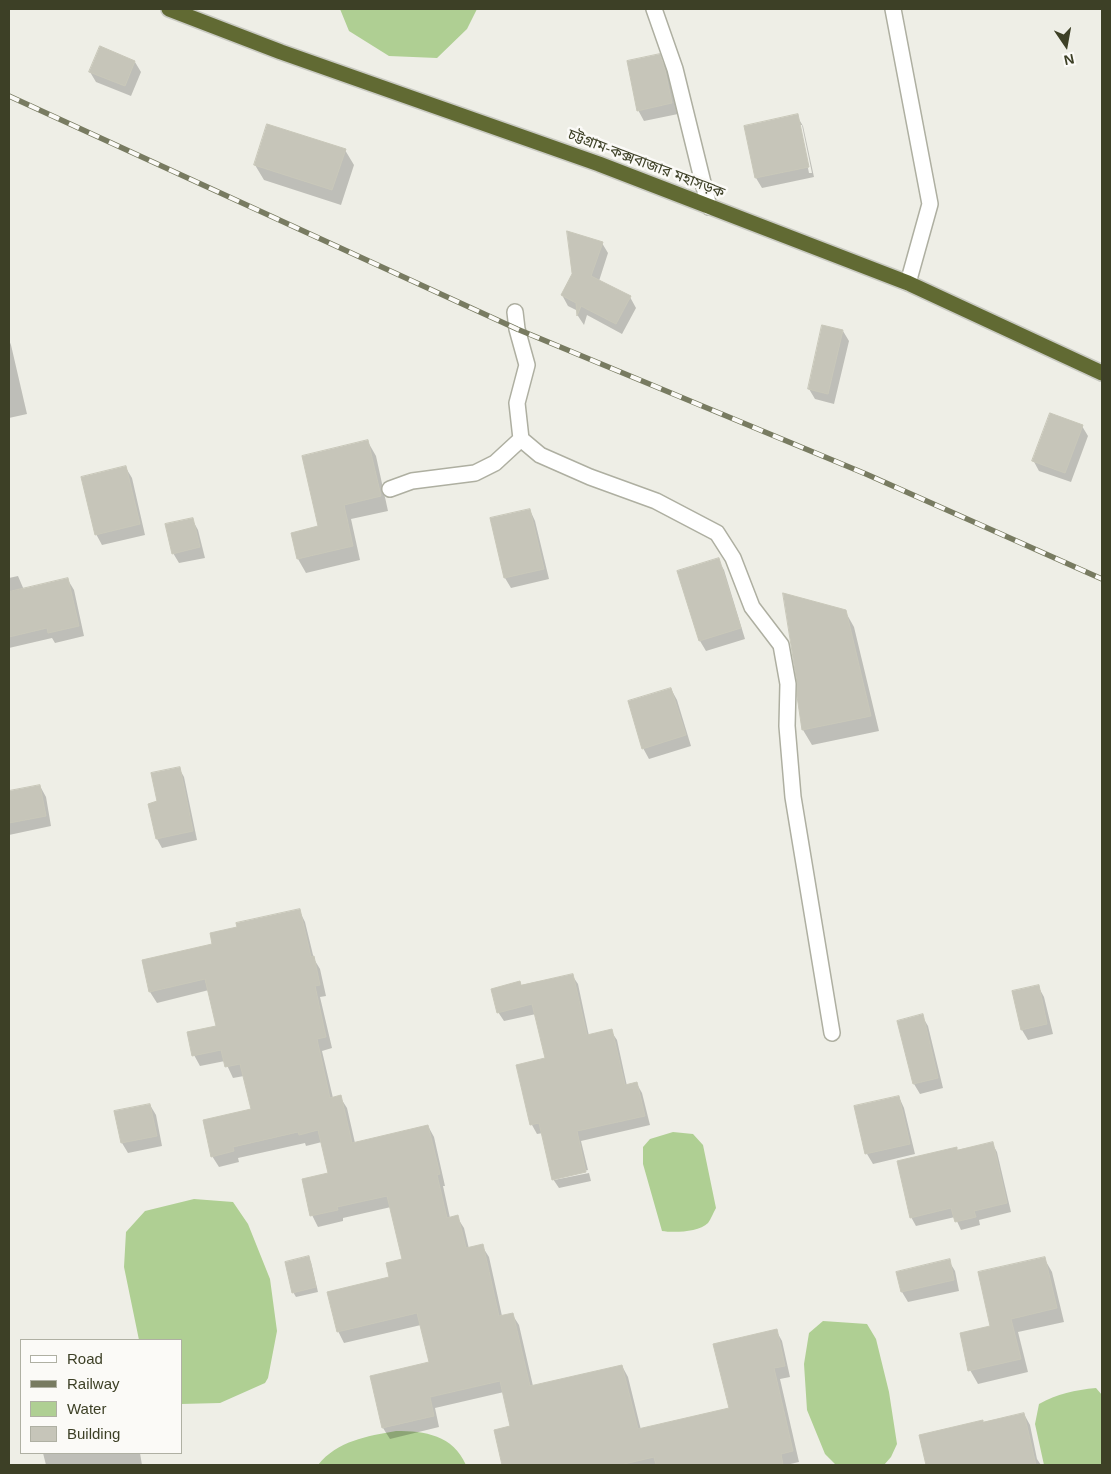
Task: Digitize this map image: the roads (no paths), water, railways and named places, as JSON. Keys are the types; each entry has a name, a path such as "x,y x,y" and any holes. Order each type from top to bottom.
{"highway":[{"name":"চট্টগ্রাম-কক্সবাজার মহাসড়ক","path":"169,9 281,52 599,164 908,283 1102,373"}],"street":[{"path":"654,9 675,69 709,207"},
{"path":"893,9 930,204 908,283"},
{"path":"515,312 517,329 528,365 517,403 521,439 540,455 590,477 656,501 717,533 733,558 752,607 781,645 788,684 788,726 793,797 832,1032"},
{"path":"390,490 412,482 475,473 495,463 521,439"}],"water":[{"path":"340,9 477,9 467,29 437,58 389,56 349,31"},
{"path":"673,1132 693,1134 703,1145 716,1208 708,1223 704,1226 673,1232 662,1231 643,1164 643,1147 650,1139"},
{"path":"194,1199 233,1202 248,1224 270,1279 277,1331 268,1378 265,1383 220,1403 182,1404 182,1339 139,1339 124,1267 126,1232 145,1211"},
{"path":"823,1321 867,1324 876,1339 889,1392 897,1444 891,1457 884,1465 836,1465 825,1454 807,1410 804,1364 809,1333"},
{"path":"1096,1388 1102,1395 1102,1465 1044,1465 1035,1424 1039,1404 1066,1393"},
{"path":"396,1431 427,1434 446,1441 454,1447 466,1465 318,1465 334,1450 343,1445 374,1435"}],"railway":[{"path":"9,96 517,329 866,474 1102,579"}]}
